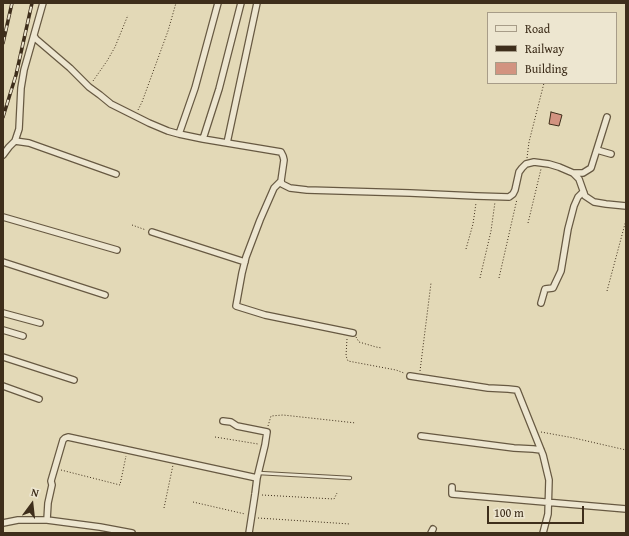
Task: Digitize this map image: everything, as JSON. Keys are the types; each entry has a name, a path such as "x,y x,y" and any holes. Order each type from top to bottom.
{"street":[{"path":"3,155 15,141 19,129 21,88 24,70 43,3"},
{"path":"179,134 195,88 218,3"},
{"path":"204,139 241,3"},
{"path":"226,143 257,3"},
{"path":"34,36 89,87 112,104 135,116 168,131 179,134 281,152 284,160 281,181 274,188 260,220 245,262 236,306 266,315 353,333"},
{"path":"281,181 282,184 290,188 307,190 410,192 509,197 515,190 519,172 527,163 540,162 559,167 573,173 583,173 591,168 607,117"},
{"path":"15,141 29,143 116,174"},
{"path":"597,150 611,154"},
{"path":"573,173 588,199 594,202 626,206"},
{"path":"541,304 545,289 553,288 561,271 568,228 574,206 578,197 584,193"},
{"path":"3,217 117,250"},
{"path":"152,232 245,262"},
{"path":"3,262 105,295"},
{"path":"3,313 40,323"},
{"path":"3,330 23,336"},
{"path":"3,357 74,380"},
{"path":"410,376 488,388 517,390 541,450 549,480 548,514 543,533"},
{"path":"3,386 39,399"},
{"path":"223,421 231,422 237,426 267,432 257,475 249,533"},
{"path":"421,436 541,450"},
{"path":"47,520 48,503 52,485 51,481 63,440 68,437 174,460 257,475"},
{"path":"452,487 452,494 626,509"},
{"path":"3,523 18,520 47,520 132,533"}],"lane":[{"path":"257,475 350,478"}],"path":[{"path":"135,116 142,102 168,31 176,3"},
{"path":"89,87 107,62 128,15"},
{"path":"527,163 529,142 544,84"},
{"path":"528,223 542,164 540,162"},
{"path":"499,278 517,200 515,190"},
{"path":"466,249 473,224 476,196"},
{"path":"480,278 491,231 495,196"},
{"path":"607,291 626,220"},
{"path":"132,225 152,232"},
{"path":"420,377 431,283"},
{"path":"345,331 347,343 346,356 348,361 396,370 410,376"},
{"path":"353,333 360,342 382,348"},
{"path":"267,432 271,416 276,415 356,423"},
{"path":"533,431 574,438 626,450"},
{"path":"215,438 264,445"},
{"path":"55,468 120,485 128,449"},
{"path":"164,508 174,460"},
{"path":"255,494 334,499 336,498 337,493"},
{"path":"193,502 252,517 350,524"}],"building":[{"path":"551,112 562,115 559,126 549,124"}],"railway":[{"path":"3,43 12,3"},
{"path":"3,117 16,75 32,3"}]}
